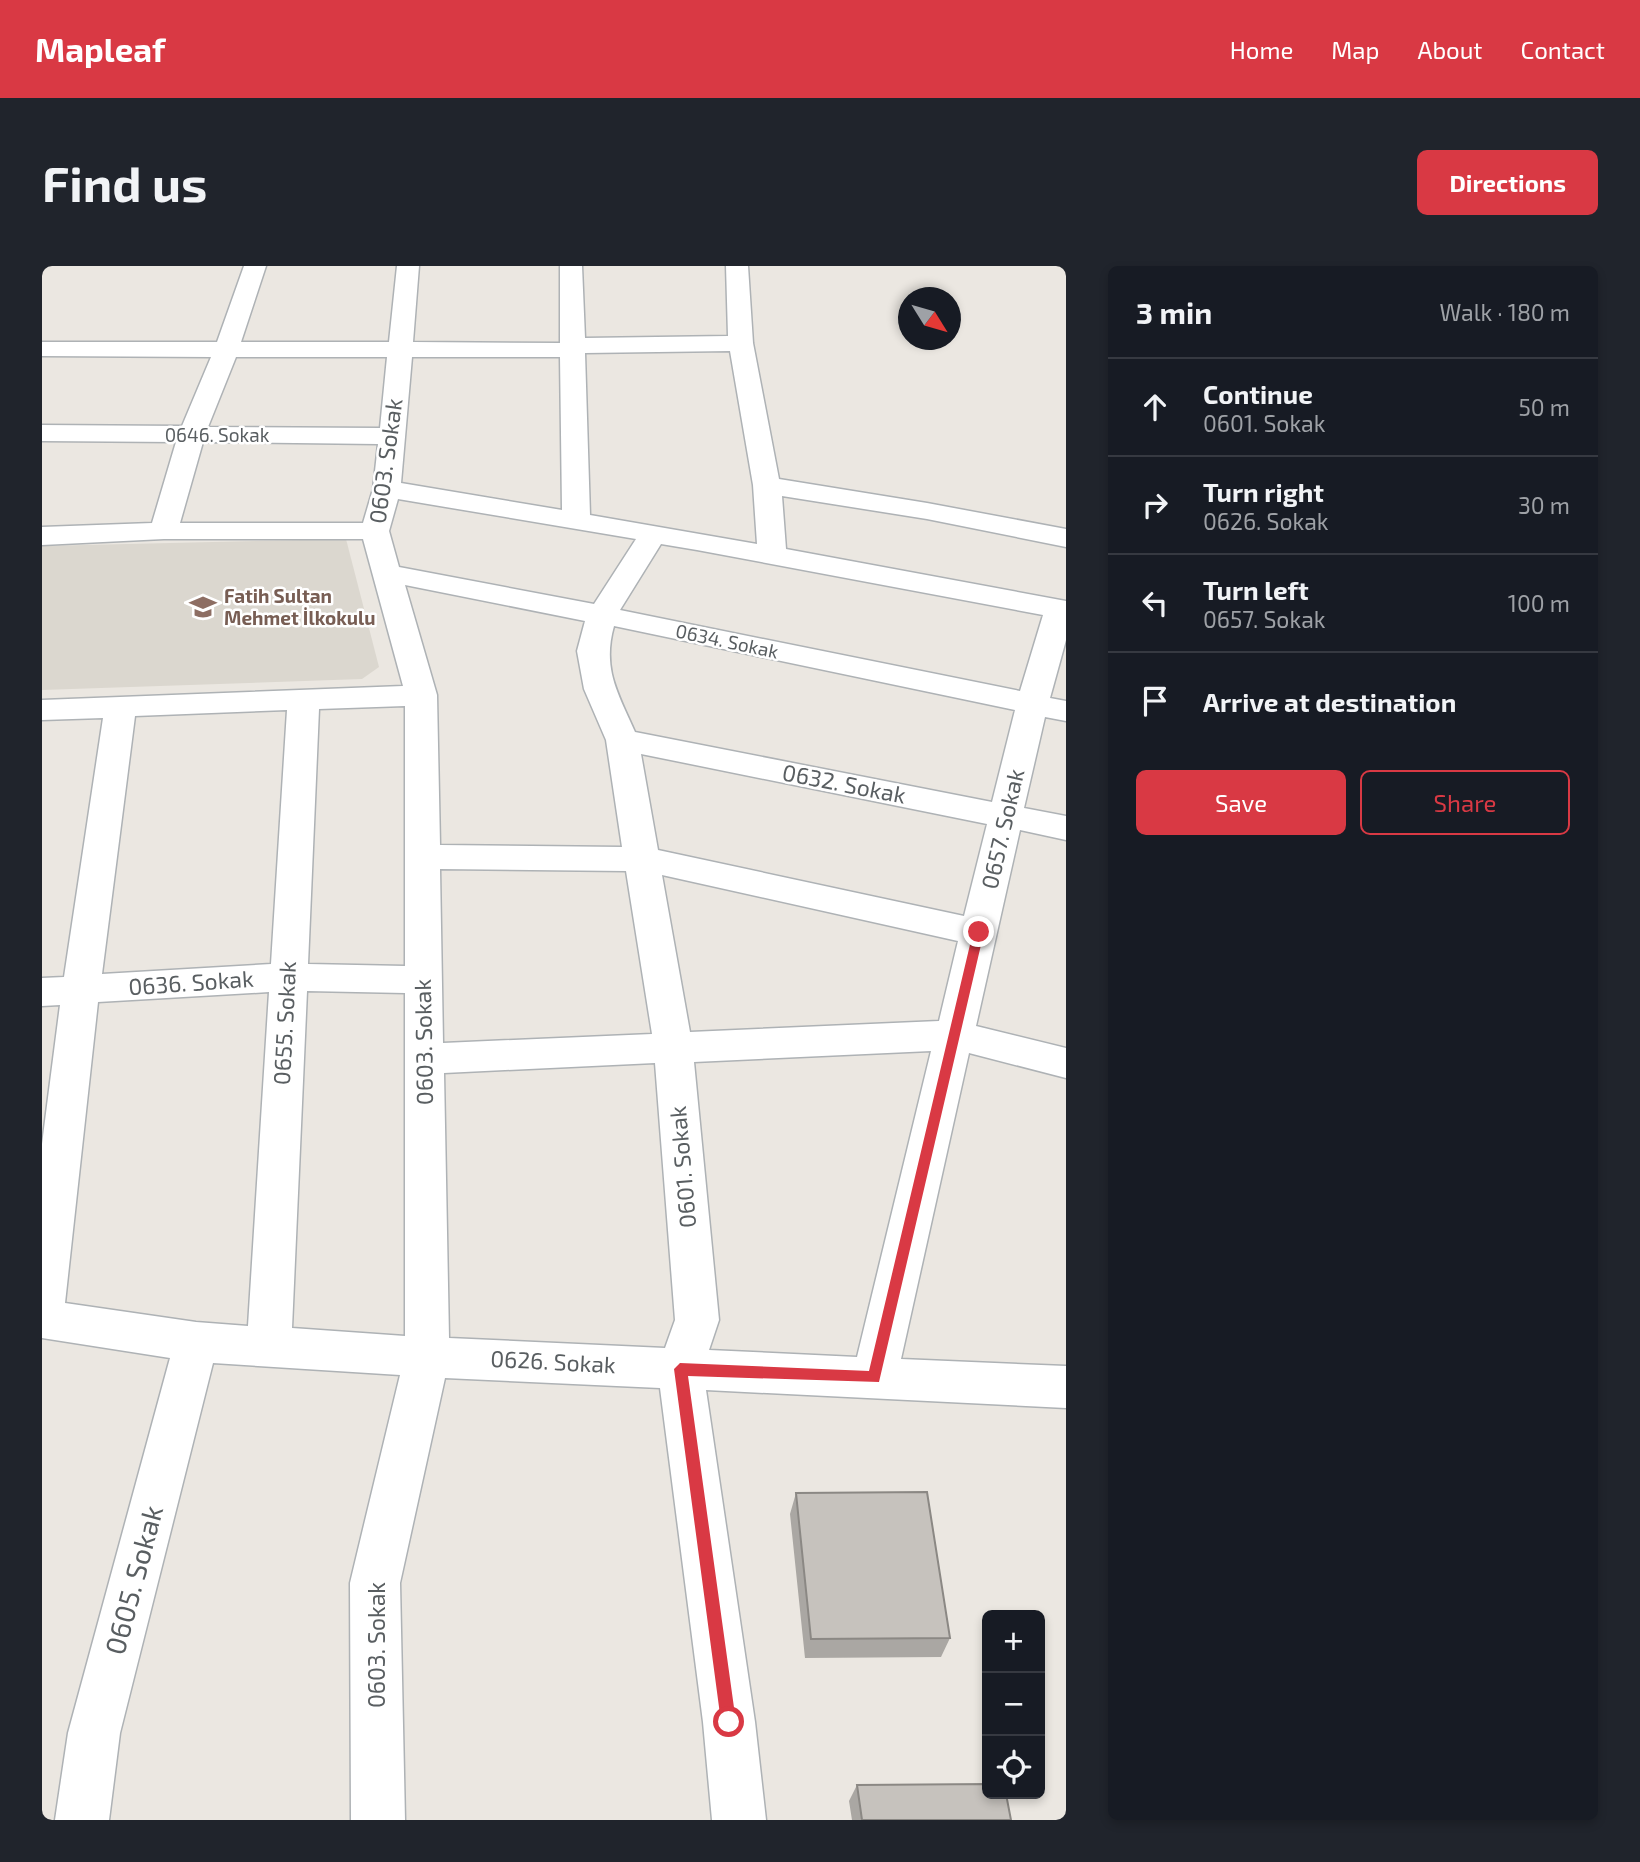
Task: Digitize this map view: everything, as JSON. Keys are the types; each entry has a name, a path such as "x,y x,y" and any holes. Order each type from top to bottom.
{"street":[{"path":"163,531 192,435 226,351 255,266"},
{"name":"0603. Sokak","path":"378,1820 374,1583 427,1357 421,695 375,531 387,489 408,266"},
{"path":"571,266 576,520"},
{"path":"737,266 741,343 767,485 772,555"},
{"path":"42,349 400,351 741,343"},
{"name":"0646. Sokak","path":"42,433 392,436"},
{"path":"767,485 927,511 1066,538"},
{"path":"387,489 576,520 1063,609"},
{"path":"42,536 163,531 375,531"},
{"name":"0601. Sokak","path":"653,534 601,615 592,651 600,690 622,740 673,1048 697,1320 680,1369 729,1722 739,1820"},
{"name":"0634. Sokak","path":"387,573 1049,708"},
{"name":"0657. Sokak","path":"874,1378 1006,816 1049,708 1063,609"},
{"path":"42,710 421,695"},
{"name":"0655. Sokak","path":"269,1347 304,699"},
{"path":"42,1311 81,990 121,705"},
{"name":"0632. Sokak","path":"622,740 1066,828"},
{"path":"422,857 642,859 979,932"},
{"name":"0636. Sokak","path":"42,992 288,977 423,980"},
{"path":"425,1059 955,1035 1066,1063"},
{"name":"0626. Sokak","path":"42,1319 196,1342 269,1347 1066,1387"},
{"name":"0605. Sokak","path":"82,1820 94,1732 196,1342"}],"shaded area":[{"name":"Fatih Sultan Mehmet İlkokulu","path":"346,539 379,667 362,679 42,690 42,546"}],"building":[{"path":"927,1492 950,1638 811,1639 796,1493"},
{"path":"982,1784 982,1799 1007,1799 1011,1820 862,1820 857,1785"}],"place":[{"name":"Fatih Sultan Mehmet İlkokulu","path":"203,607"}],"route":[{"path":"729,1722 680,1369 874,1378 979,932"}]}
